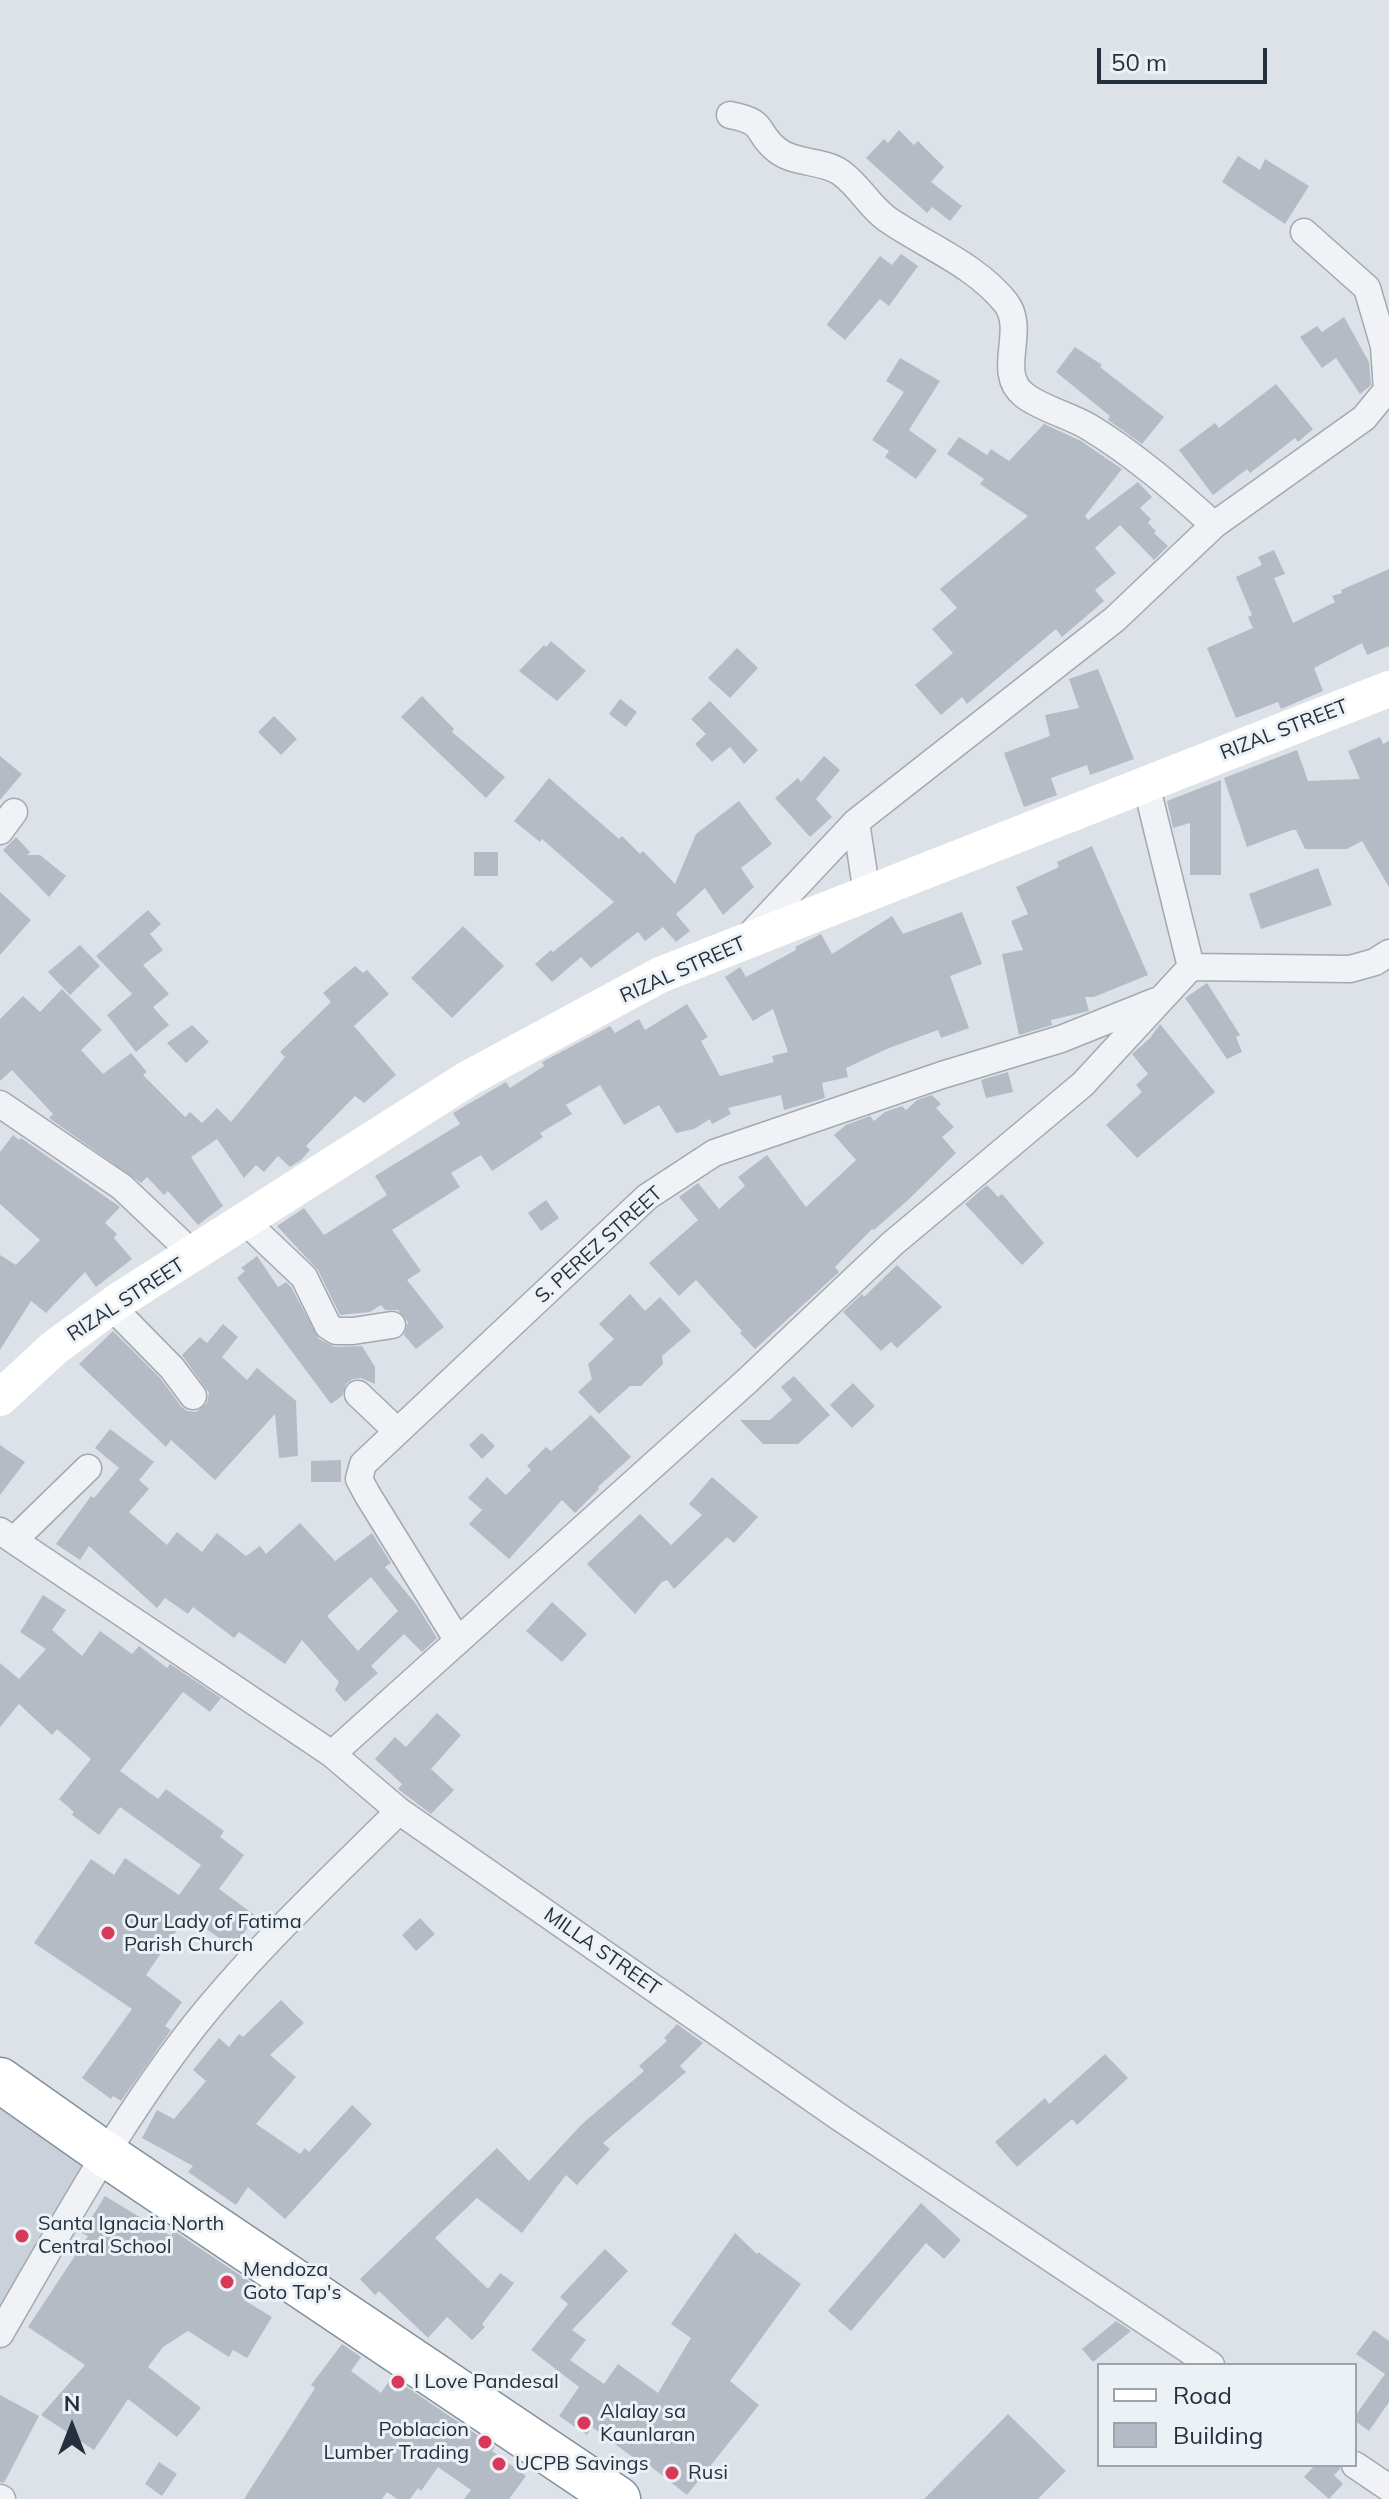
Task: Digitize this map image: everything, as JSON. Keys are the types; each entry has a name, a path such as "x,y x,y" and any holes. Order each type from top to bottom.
{"highway":[{"path":"0,2080 618,2499"}],"street":[{"path":"730,115 748,119 760,128 777,150 839,171 884,217 968,269 1005,302 1012,313 1016,327 1010,368 1015,384 1023,394 1100,434 1158,474 1214,525"},
{"path":"743,943 856,822 1115,619 1214,525 1364,418 1387,390 1384,346 1367,288 1304,232"},
{"name":"RIZAL STREET","path":"0,1398 54,1348 111,1306 469,1078 660,975 1389,689"},
{"path":"1146,784 1191,967"},
{"path":"856,822 867,894"},
{"path":"332,1754 747,1381 892,1244 1083,1084 1191,967 1350,969 1375,962 1389,953"},
{"name":"S. PEREZ STREET","path":"458,1641 359,1479 363,1464 647,1197 714,1153 942,1075 1061,1039 1164,998"},
{"path":"0,1104 122,1187 194,1255"},
{"path":"246,1222 304,1277 328,1326 336,1331 353,1331 392,1325"},
{"path":"111,1306 172,1368 193,1396"},
{"path":"358,1394 397,1431"},
{"path":"7,1535 88,1468"},
{"name":"MILLA STREET","path":"7,1535 332,1754 399,1811 839,2117 1208,2363"},
{"path":"0,2334 105,2154 194,2027 245,1967 399,1811"},
{"path":"1357,2466 1389,2488"}],"shaded area":[{"name":"Santa Ignacia North Central School","path":"0,2099 90,2160 0,2311"}],"building":[{"path":"899,130 914,145 918,141 944,167 931,182 962,206 950,221 932,207 927,213 866,158 884,139 888,143"},
{"path":"1238,156 1260,170 1265,159 1309,186 1285,224 1222,182"},
{"path":"901,254 918,266 889,306 880,299 845,340 828,323 880,256 892,265"},
{"path":"1344,317 1369,362 1371,385 1360,394 1336,358 1322,368 1300,337 1317,326 1322,332"},
{"path":"1075,347 1102,365 1100,367 1164,417 1142,444 1108,420 1110,416 1056,372"},
{"path":"900,358 940,381 909,430 937,450 916,479 885,457 889,451 872,440 904,392 886,381"},
{"path":"1276,384 1313,429 1298,442 1295,438 1250,473 1247,469 1213,495 1179,450 1215,423 1219,428"},
{"path":"1044,424 1081,441 1122,469 1085,516 1088,520 1138,482 1152,497 1140,508 1151,519 1148,523 1156,531 1154,533 1168,546 1154,560 1120,525 1095,548 1116,573 1095,590 1104,601 1062,637 1056,629 967,704 962,697 941,715 915,685 953,653 932,629 957,608 940,589 1028,516 980,484 984,479 947,454 959,437 987,455 991,449 1009,461"},
{"path":"1274,550 1285,574 1274,578 1293,623 1335,602 1332,596 1342,593 1341,590 1389,569 1389,646 1367,655 1362,643 1314,668 1323,691 1281,709 1278,702 1236,718 1207,648 1253,628 1248,617 1252,615 1236,577 1262,565 1258,557"},
{"path":"551,641 586,671 557,701 519,671"},
{"path":"737,648 758,668 730,698 708,678"},
{"path":"1098,669 1134,759 1090,775 1087,765 1051,778 1057,795 1024,807 1004,753 1050,736 1045,715 1079,708 1069,679"},
{"path":"422,696 454,729 452,732 505,777 486,798 401,717"},
{"path":"620,699 637,712 626,727 609,714"},
{"path":"710,701 758,750 744,764 730,747 712,762 695,744 706,734 691,719"},
{"path":"274,716 297,739 281,755 258,732"},
{"path":"1380,737 1383,744 1389,741 1389,887 1362,841 1347,849 1305,849 1296,830 1292,830 1247,847 1224,778 1297,750 1308,781 1360,779 1348,751"},
{"path":"0,756 22,774 0,800"},
{"path":"824,756 840,770 816,799 832,817 810,837 775,798 798,778 801,782"},
{"path":"549,778 619,839 622,836 640,854 643,851 675,884 696,834 739,801 772,844 741,868 754,887 723,915 705,888 676,914 690,931 676,942 663,927 645,941 638,932 591,968 581,957 552,982 535,964 614,902 542,839 540,842 514,821"},
{"path":"1221,780 1221,875 1190,875 1190,823 1173,828 1167,801"},
{"path":"16,837 30,852 27,855 40,855 66,876 49,897 3,850"},
{"path":"1092,846 1148,975 1094,997 1085,997 1089,1011 1051,1020 1052,1025 1019,1035 1002,954 1023,950 1011,921 1028,914 1016,887 1059,867 1057,862"},
{"path":"474,852 498,852 498,876 474,876"},
{"path":"1318,868 1332,905 1261,929 1249,894"},
{"path":"0,892 31,920 0,955"},
{"path":"148,910 161,924 150,934 163,950 143,965 169,994 153,1007 169,1025 136,1052 107,1015 132,994 96,956"},
{"path":"962,912 982,964 950,976 969,1028 941,1038 938,1030 846,1068 848,1077 822,1083 825,1098 784,1110 781,1095 728,1108 731,1114 712,1124 710,1119 694,1129 676,1133 659,1105 624,1125 600,1085 566,1105 572,1114 540,1133 543,1137 492,1171 481,1155 451,1173 460,1187 392,1230 421,1271 407,1280 444,1327 416,1349 404,1335 408,1322 398,1310 385,1310 381,1305 370,1312 340,1315 318,1270 277,1226 304,1208 324,1235 387,1195 375,1176 460,1124 453,1113 506,1082 510,1088 544,1066 542,1062 610,1026 615,1033 639,1019 645,1030 687,1004 708,1037 701,1041 720,1076 774,1062 772,1056 788,1052 773,1009 753,1021 725,977 740,967 746,977 821,934 832,954 892,916 903,934"},
{"path":"463,926 504,966 452,1018 411,978"},
{"path":"80,945 100,966 70,995 48,972"},
{"path":"355,966 363,973 367,970 389,994 354,1026 396,1075 364,1103 355,1096 306,1146 310,1150 301,1160 290,1167 278,1156 264,1172 256,1165 244,1178 217,1139 191,1157 223,1206 198,1225 168,1191 164,1195 147,1177 141,1183 49,1118 53,1114 12,1070 0,1081 0,1019 23,996 40,1012 62,989 102,1030 81,1050 103,1074 131,1053 147,1072 143,1075 185,1117 190,1112 202,1123 217,1108 231,1122 285,1057 280,1052 331,1002 323,993"},
{"path":"1207,983 1240,1035 1236,1037 1242,1052 1227,1059 1185,998"},
{"path":"1160,1024 1215,1092 1137,1158 1106,1125 1142,1092 1136,1085 1148,1074 1132,1054"},
{"path":"192,1025 209,1042 186,1063 167,1043"},
{"path":"1008,1072 1013,1092 986,1098 981,1080"},
{"path":"932,1095 941,1104 936,1108 954,1127 942,1137 956,1153 908,1200 872,1229 835,1267 839,1272 755,1349 696,1280 679,1296 649,1263 698,1220 679,1197 698,1183 719,1209 745,1186 738,1177 767,1155 806,1207 856,1160 834,1135 846,1125 870,1116 874,1121 885,1112 902,1106 906,1110 917,1100"},
{"path":"13,1135 120,1207 105,1223 117,1234 114,1238 132,1259 96,1287 85,1272 46,1313 31,1301 0,1350 0,1255 16,1265 40,1240 0,1204 0,1152"},
{"path":"987,1185 998,1197 1002,1194 1044,1243 1022,1265 965,1204"},
{"path":"546,1200 559,1218 541,1231 528,1213"},
{"path":"257,1256 278,1287 286,1282 291,1287 319,1339 335,1347 362,1346 375,1367 375,1384 361,1378 353,1379 346,1384 342,1396 331,1404 237,1278 245,1271 241,1268"},
{"path":"897,1265 942,1307 897,1348 891,1342 881,1351 843,1312 862,1294 864,1297"},
{"path":"630,1294 645,1311 660,1297 691,1331 662,1356 663,1364 641,1386 630,1386 599,1414 578,1392 592,1379 588,1364 614,1339 599,1324"},
{"path":"223,1324 238,1337 222,1357 247,1380 257,1368 296,1401 298,1456 279,1458 275,1414 215,1480 171,1440 166,1447 79,1364 113,1331 160,1378 181,1406 187,1411 196,1412 207,1403 209,1393 182,1355 200,1337 207,1343"},
{"path":"794,1376 830,1415 798,1444 763,1444 740,1420 770,1420 792,1400 781,1387"},
{"path":"853,1383 875,1406 852,1428 830,1405"},
{"path":"591,1415 631,1457 575,1513 562,1500 509,1559 469,1524 482,1510 468,1498 487,1477 506,1495 531,1470 527,1466 546,1447 551,1451"},
{"path":"110,1429 154,1462 139,1480 149,1489 129,1512 167,1545 177,1532 202,1552 217,1533 246,1556 260,1546 266,1554 300,1523 335,1561 372,1533 391,1563 385,1567 416,1604 437,1638 422,1652 404,1634 371,1666 378,1673 345,1702 335,1690 339,1682 302,1640 285,1664 239,1632 234,1638 193,1607 188,1614 165,1598 157,1608 89,1546 80,1560 56,1544 91,1496 94,1498 119,1468 95,1448","holes":["371,1577 398,1611 358,1651 327,1616"]},
{"path":"482,1433 495,1446 482,1459 469,1445"},
{"path":"0,1445 25,1462 0,1495"},
{"path":"341,1460 341,1482 311,1482 311,1461"},
{"path":"712,1477 758,1517 734,1543 727,1537 674,1589 667,1580 662,1582 635,1614 587,1564 640,1514 671,1545 702,1515 689,1504"},
{"path":"43,1595 66,1610 52,1630 82,1656 100,1631 132,1654 139,1646 167,1668 170,1664 221,1698 210,1712 183,1692 120,1771 158,1799 166,1789 224,1831 220,1837 244,1855 219,1889 256,1916 233,1948 187,1915 146,1975 182,2002 165,2026 171,2030 121,2101 113,2096 111,2099 82,2078 132,2009 34,1943 91,1859 114,1875 125,1858 179,1895 201,1865 120,1807 99,1835 72,1815 74,1812 59,1799 91,1759 57,1729 52,1735 19,1704 0,1727 0,1663 19,1679 46,1649 20,1632"},
{"path":"552,1602 587,1634 562,1662 526,1631"},
{"path":"437,1713 461,1735 431,1769 454,1790 431,1814 398,1789 402,1784 375,1759 395,1737 406,1747"},
{"path":"420,1918 435,1934 416,1951 402,1935"},
{"path":"281,2000 304,2023 270,2055 296,2077 256,2124 300,2154 305,2148 309,2152 352,2105 372,2124 285,2219 248,2187 236,2205 188,2172 193,2166 142,2138 157,2110 174,2119 206,2081 193,2070 219,2038 229,2047 239,2034 243,2037"},
{"path":"677,2024 703,2043 680,2066 686,2072 603,2143 610,2149 577,2185 566,2175 522,2233 477,2198 435,2238 488,2289 500,2273 514,2283 482,2324 485,2327 472,2340 447,2317 428,2338 379,2291 375,2295 360,2279 497,2148 529,2181 582,2124 644,2071 639,2066 667,2041 664,2038"},
{"path":"1105,2054 1128,2078 1077,2125 1072,2119 1017,2167 995,2142 1045,2098 1049,2104"},
{"path":"105,2196 171,2236 174,2231 255,2285 244,2300 272,2317 247,2358 233,2350 229,2357 188,2331 163,2347 148,2367 201,2408 177,2437 128,2399 94,2450 41,2415 85,2365 28,2327 88,2236 82,2233"},
{"path":"921,2203 961,2240 944,2259 926,2243 851,2331 828,2311"},
{"path":"735,2233 757,2254 801,2284 730,2381 759,2405 687,2495 644,2461 642,2464 592,2427 587,2435 559,2416 579,2387 531,2350 568,2304 560,2297 605,2249 628,2271 572,2330 586,2340 570,2360 604,2384 618,2364 658,2393 691,2338 671,2324"},
{"path":"1116,2321 1131,2331 1093,2362 1082,2349"},
{"path":"1374,2330 1389,2341 1389,2402 1369,2431 1357,2422 1357,2413 1385,2374 1356,2354"},
{"path":"342,2344 361,2357 351,2371 381,2393 392,2377 495,2447 492,2451 526,2476 509,2499 464,2499 471,2490 438,2467 421,2491 418,2488 410,2499 397,2499 387,2492 382,2499 244,2499 315,2388 311,2385"},
{"path":"0,2395 39,2416 4,2483 0,2482"},
{"path":"1008,2414 1066,2471 1038,2499 924,2499"},
{"path":"159,2462 177,2474 162,2496 145,2484"},
{"path":"1313,2467 1340,2467 1334,2475 1343,2484 1329,2499 1304,2477"}],"place":[{"name":"Our Lady of Fatima Parish Church","path":"108,1933"},
{"name":"Santa Ignacia North Central School","path":"22,2236"},
{"name":"Mendoza Goto Tap's","path":"227,2282"},
{"name":"I Love Pandesal","path":"398,2382"},
{"name":"Alalay sa Kaunlaran","path":"584,2423"},
{"name":"Poblacion Lumber Trading","path":"485,2442"},
{"name":"UCPB Savings","path":"499,2464"},
{"name":"Rusi","path":"672,2473"}]}
